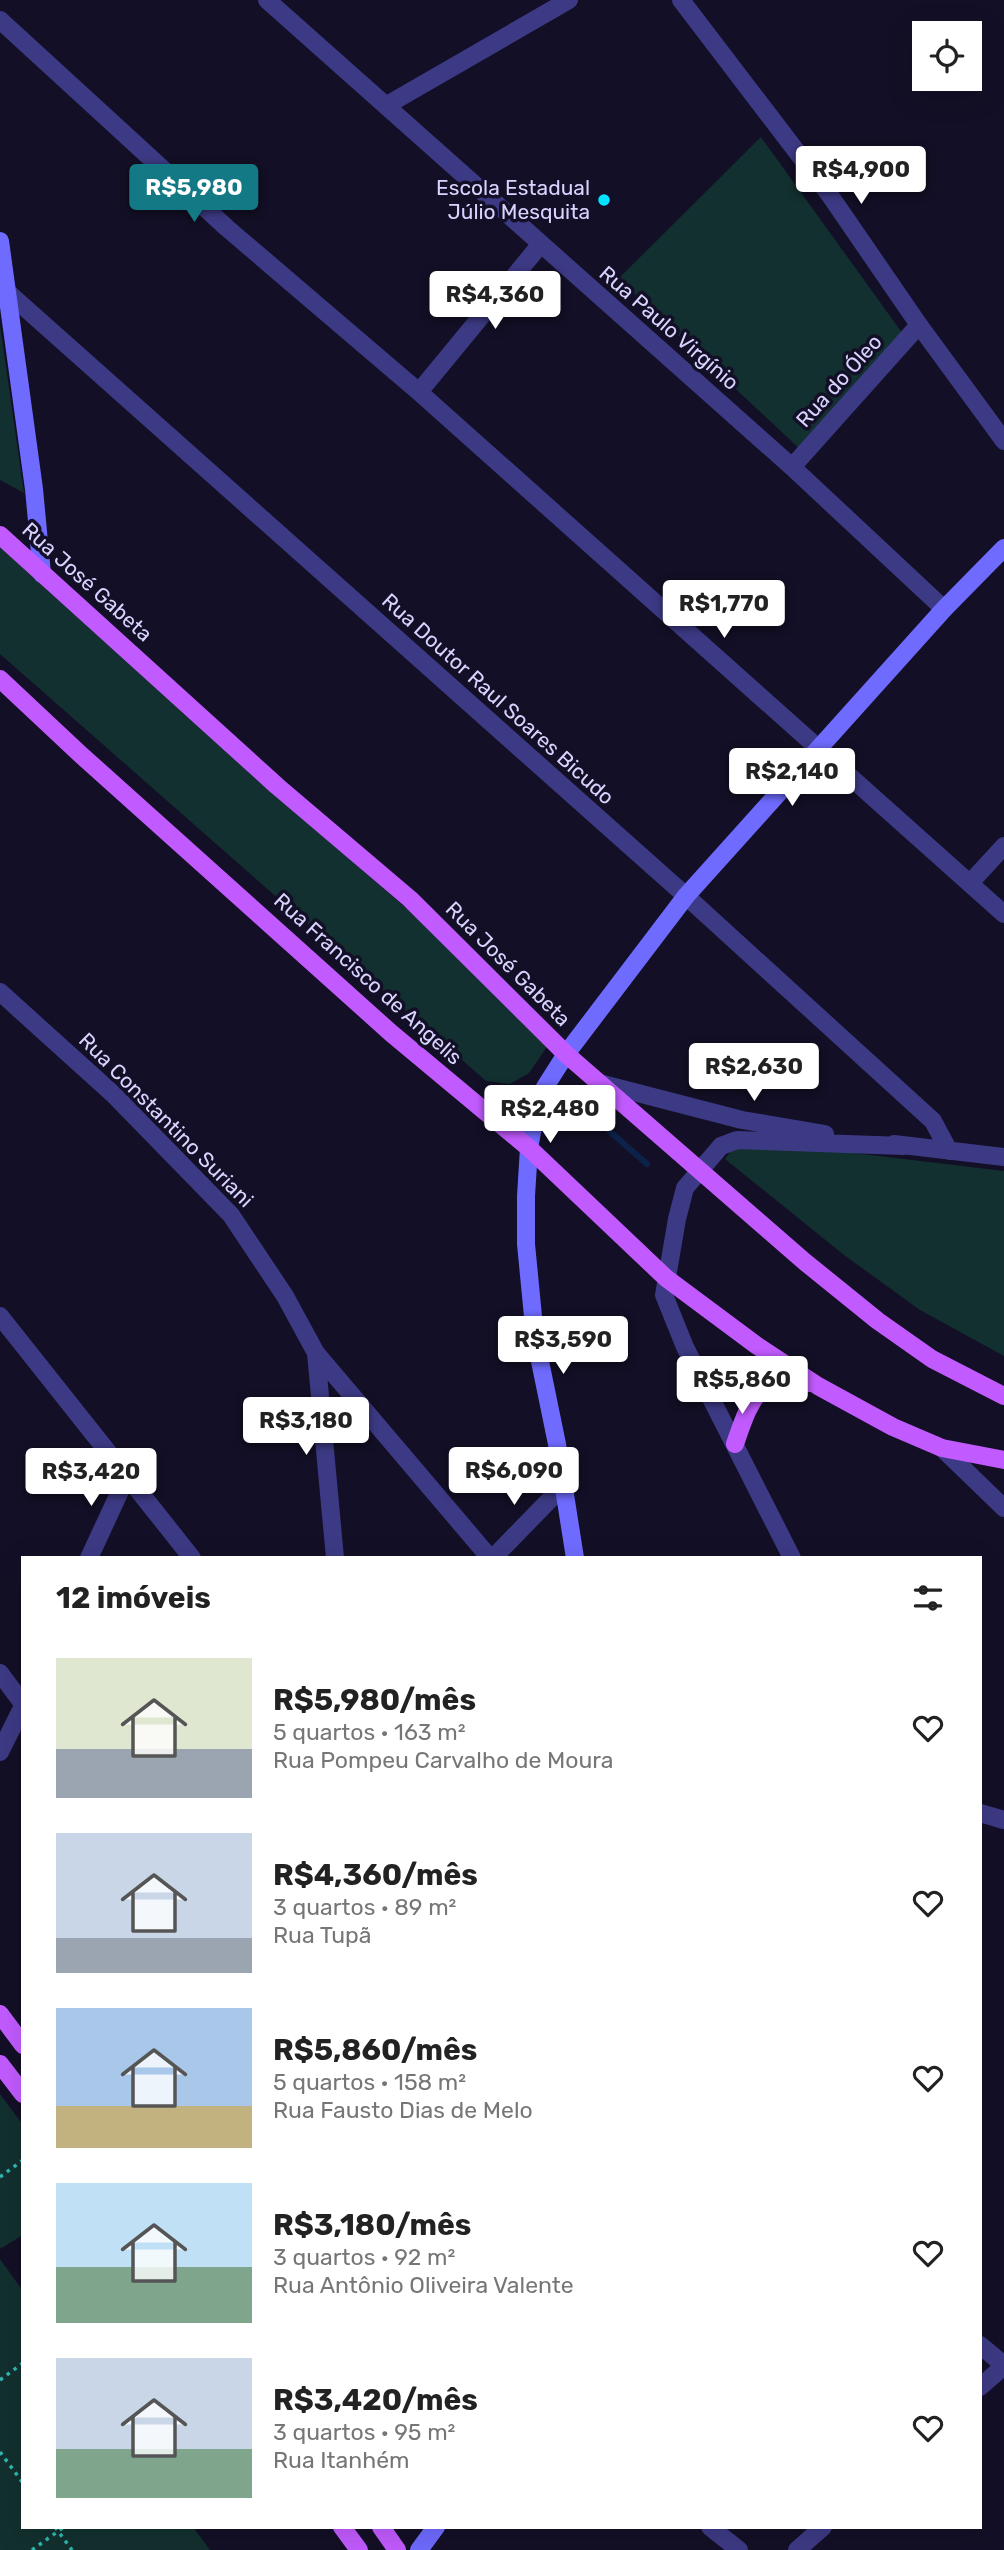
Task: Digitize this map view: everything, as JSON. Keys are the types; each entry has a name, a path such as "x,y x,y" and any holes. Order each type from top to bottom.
{"main road":[{"name":"Rua José Gabeta","path":"0,535 277,786 410,898 566,1054 804,1262 878,1321 932,1359 1004,1396"},
{"name":"Rua Francisco de Angelis","path":"0,679 391,1033 529,1148 666,1278 756,1345 818,1386 893,1427 942,1448 1004,1460"},
{"path":"735,1444 747,1411 764,1388 778,1379 818,1386"},
{"path":"0,2014 21,2042"},
{"path":"0,2064 21,2091"},
{"path":"343,2529 359,2550"},
{"path":"382,2529 397,2550"}],"street":[{"name":"Rua Paulo Virgínio","path":"267,0 792,467 944,609"},
{"path":"387,105 569,0"},
{"path":"681,0 829,194 919,325 1004,441"},
{"path":"0,20 227,228 419,392 1004,914"},
{"path":"0,241 34,489 42,574"},
{"path":"419,392 540,245"},
{"name":"Rua Doutor Raul Soares Bicudo","path":"5,290 686,896 933,1121 949,1151"},
{"name":"Rua do Óleo","path":"792,467 919,325"},
{"path":"575,1556 564,1485 535,1337 526,1244 529,1148 537,1107 545,1087 566,1054 686,896 944,609 1004,548"},
{"path":"970,883 1004,846"},
{"name":"Rua Constantino Suriani","path":"0,992 113,1094 231,1215 285,1296 316,1353 489,1556"},
{"path":"600,1083 742,1120 904,1146 1004,1157"},
{"path":"791,1556 685,1347 664,1295 685,1188 721,1146 737,1140 904,1146"},
{"path":"0,1316 190,1556"},
{"path":"316,1353 335,1556"},
{"path":"942,1448 1004,1508"},
{"path":"90,1556 128,1474"},
{"path":"493,1556 564,1485"},
{"path":"0,1673 21,1702"},
{"path":"0,1752 21,1709"},
{"path":"982,1814 1004,1820"},
{"path":"982,2347 1004,2365 982,2385"},
{"path":"419,2550 435,2529"},
{"path":"713,2529 739,2550"},
{"path":"797,2550 821,2529"}],"path":[{"path":"0,2177 21,2161"},
{"path":"0,2379 21,2364"},
{"path":"0,2452 21,2480"},
{"path":"32,2550 56,2529 72,2550"}],"green space":[{"path":"761,137 903,334 802,451 618,279"},
{"path":"0,325 24,493 0,480"},
{"path":"0,539 228,753 545,1029 549,1044 529,1073 510,1084 486,1081 0,654"},
{"path":"761,1142 1004,1171 1004,1356 920,1310 844,1255 725,1159 733,1148"},
{"path":"0,2094 21,2122 21,2236 0,2249"},
{"path":"0,2259 21,2288 21,2529 194,2529 210,2550 0,2550"}],"waterway":[{"path":"575,1101 647,1164"}],"place":[{"name":"Escola Estadual Júlio Mesquita","path":"604,200"}]}
